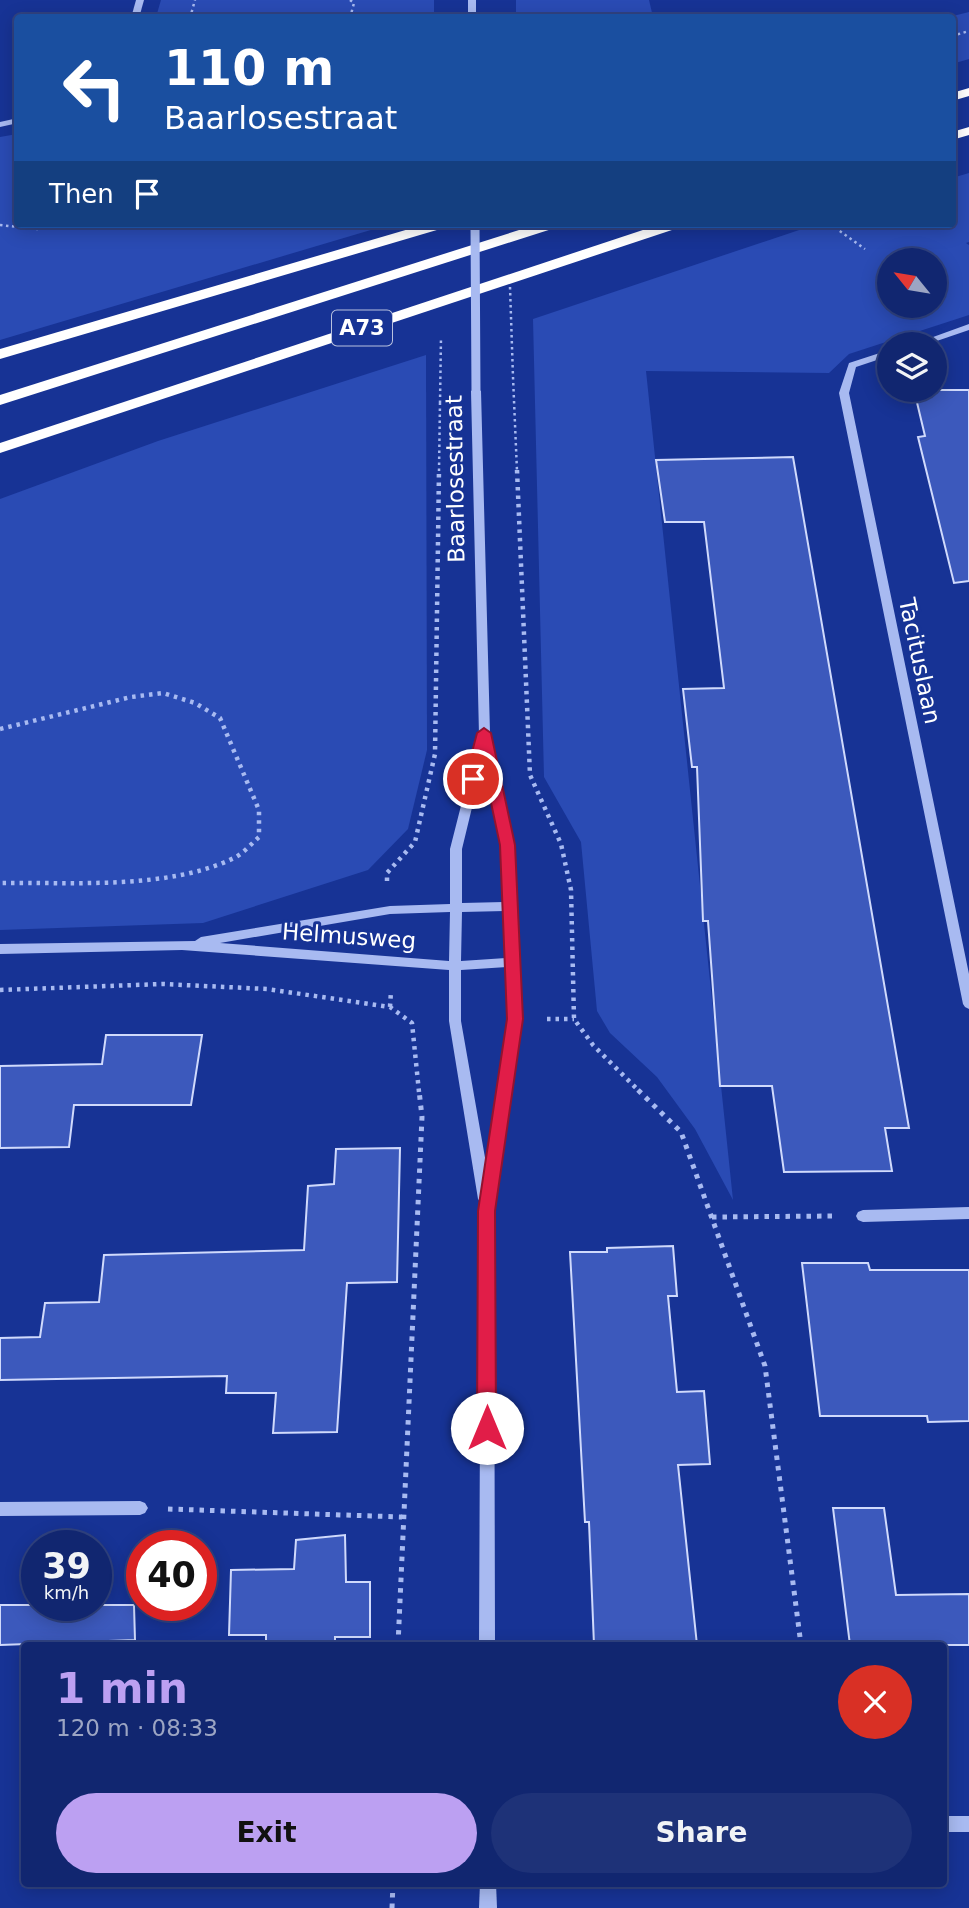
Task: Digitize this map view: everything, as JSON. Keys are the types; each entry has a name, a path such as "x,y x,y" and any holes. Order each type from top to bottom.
{"highway":[{"path":"0,354 428,228"},
{"name":"A73","path":"0,400 540,228"},
{"name":"A73","path":"0,450 664,228"}],"street":[{"name":"Baarlosestraat","path":"475,228 484,733 508,845 515,1019 487,1211 487,1642"},
{"path":"947,334 969,327"},
{"name":"Tacituslaan","path":"877,357 852,365 844,393 969,1004"},
{"name":"Baarlosestraat","path":"484,733 456,849 455,1021 487,1211"},
{"name":"Helmusweg","path":"182,945 390,910 509,906"},
{"name":"Helmusweg","path":"0,949 182,945 455,966 512,962"},
{"path":"863,1216 969,1213"},
{"path":"0,1509 140,1508"},
{"path":"947,1824 969,1824"},
{"path":"488,1887 488,1908"}],"path":[{"path":"836,228 865,249"},
{"path":"510,279 530,775 561,844 571,890 574,1019 593,1045 681,1132 712,1217 765,1366 801,1642"},
{"path":"390,910 387,873 415,842 435,754 440,403"},
{"path":"0,729 131,697 163,693 195,702 220,718 259,810 259,837 235,858 184,874 113,880 0,883"},
{"path":"390,1007 392,961"},
{"path":"0,990 176,985 267,989 390,1007 412,1023 422,1118 398,1642"},
{"path":"712,1217 863,1216"},
{"path":"140,1508 402,1517"},
{"path":"392,1908 393,1887"}],"shaded area":[{"path":"161,0 434,0 434,14 157,14"},
{"path":"516,0 649,0 652,14 516,14"},
{"path":"969,12 969,59 956,63 956,15"},
{"path":"14,135 14,228 378,228 0,340 0,137"},
{"path":"969,173 969,242 966,243 969,245 969,315 917,332 877,332 877,345 849,354 829,373 646,371 733,1200 695,1129 657,1077 610,1033 597,1011 581,842 544,777 533,319 805,228 956,228 956,177"},
{"path":"426,355 427,750 408,829 368,870 203,923 0,930 0,499 158,441"}],"building":[{"path":"947,390 969,390 969,581 954,583 918,437 925,436 917,402 947,402"},
{"path":"793,457 909,1128 885,1128 892,1171 784,1172 772,1086 720,1086 708,921 703,921 697,767 692,767 683,689 724,688 704,522 665,522 656,460"},
{"path":"106,1035 202,1035 191,1105 74,1105 69,1147 0,1148 0,1066 102,1064"},
{"path":"400,1148 397,1282 347,1283 337,1432 273,1433 276,1393 226,1393 227,1376 0,1380 0,1338 40,1337 45,1303 99,1302 104,1255 304,1250 308,1186 334,1184 336,1149"},
{"path":"673,1246 677,1296 668,1296 677,1392 704,1391 710,1464 678,1465 697,1642 594,1642 589,1522 585,1522 570,1252 607,1252 607,1248"},
{"path":"802,1263 868,1263 870,1270 969,1270 969,1421 928,1422 927,1416 820,1416"},
{"path":"833,1508 884,1508 896,1595 969,1594 969,1645 947,1645 947,1642 850,1642"},
{"path":"345,1535 346,1582 370,1582 370,1637 335,1637 335,1642 266,1642 266,1635 229,1635 231,1570 294,1569 296,1540"},
{"path":"0,1605 21,1605 21,1621 112,1621 112,1605 126,1605 126,1621 134,1621 135,1640 21,1642 21,1644 0,1645"}],"route":[{"path":"473,779 484,733 508,845 515,1019 487,1211 487,1428"}]}
